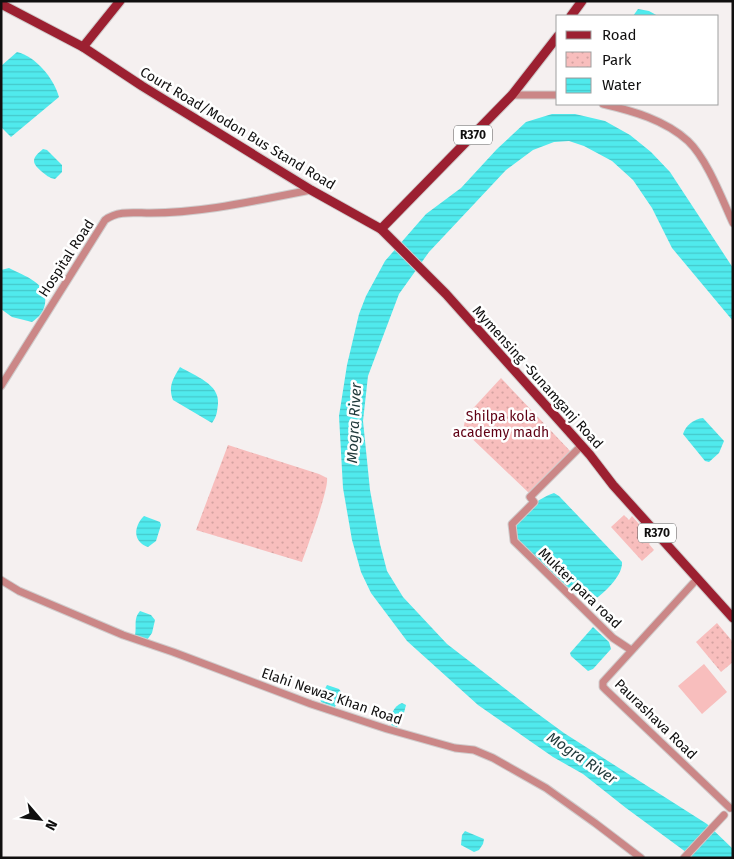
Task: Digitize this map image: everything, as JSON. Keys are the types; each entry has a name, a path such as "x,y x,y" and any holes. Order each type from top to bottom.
{"main road":[{"path":"83,47 120,1"},
{"path":"572,15 582,1"},
{"name":"Court Road/Modon Bus Stand Road","path":"1,4 83,47 142,86 311,190 381,229"},
{"name":"R370","path":"381,229 512,95 556,39"},
{"name":"Mymensing -Sunamganj Road","path":"381,229 441,289 733,618"}],"street":[{"path":"512,95 556,95"},
{"path":"607,105 649,117 673,129 689,142 701,158 733,223"},
{"name":"Hospital Road","path":"1,386 105,220 110,216 124,213 176,213 311,190"},
{"name":"Mukter para road","path":"581,446 530,497 534,502 512,524 514,541 613,638 631,650"},
{"name":"Paurashava Road","path":"697,579 603,682 604,687 732,808"},
{"name":"Elahi Newaz Khan Road","path":"1,580 19,591 123,635 174,652 311,704 394,731 455,748 474,750 493,758 546,788 641,858"},
{"path":"684,858 724,815"}],"green space":[{"name":"Shilpa kola academy madh","path":"501,378 572,453 530,494 463,430 466,416"},
{"path":"228,445 327,478 321,506 302,562 196,530"},
{"path":"624,515 629,520 632,516 653,540 649,544 654,550 642,561 611,527"},
{"path":"717,623 733,642 733,662 721,672 696,642"},
{"path":"704,664 727,692 702,714 678,686"}],"water":[{"path":"638,9 649,11 656,15 634,15"},
{"path":"17,52 31,58 43,69 53,82 59,97 11,137 1,127 1,66"},
{"name":"Mogra River","path":"552,114 575,114 605,121 630,135 651,152 670,172 733,268 733,321 672,248 652,208 633,180 612,161 584,146 569,141 554,142 533,150 506,170 429,252 399,294 368,376 363,421 370,490 380,544 387,571 403,597 447,644 564,733 707,824 733,849 733,858 694,858 583,774 553,757 478,705 407,641 371,593 361,572 352,540 343,488 339,416 347,365 359,314 366,296 385,261 426,214 461,188 497,149 526,122"},
{"path":"43,149 47,150 62,165 62,172 55,179 44,174 34,162 37,155"},
{"path":"9,268 34,281 43,291 45,297 44,307 32,322 12,317 1,309 1,270"},
{"path":"180,367 205,381 215,391 218,397 218,404 216,416 212,423 173,400 171,387"},
{"path":"703,418 724,441 719,453 709,462 705,461 683,434 691,423"},
{"path":"554,493 622,562 616,578 593,601 583,599 568,587 535,558 516,536 518,522 527,509 540,499"},
{"path":"144,516 160,522 161,525 156,541 148,547 140,542 136,534 140,520"},
{"path":"140,611 151,615 155,620 152,633 147,640 135,635 136,620"},
{"path":"593,627 609,642 611,649 593,669 588,671 570,653"},
{"path":"327,685 339,689 341,692 335,707 321,702 320,698"},
{"path":"402,703 406,705 401,724 397,727 391,725 391,718 396,706"},
{"path":"465,831 484,839 479,850 474,852 461,845 462,835"}]}
